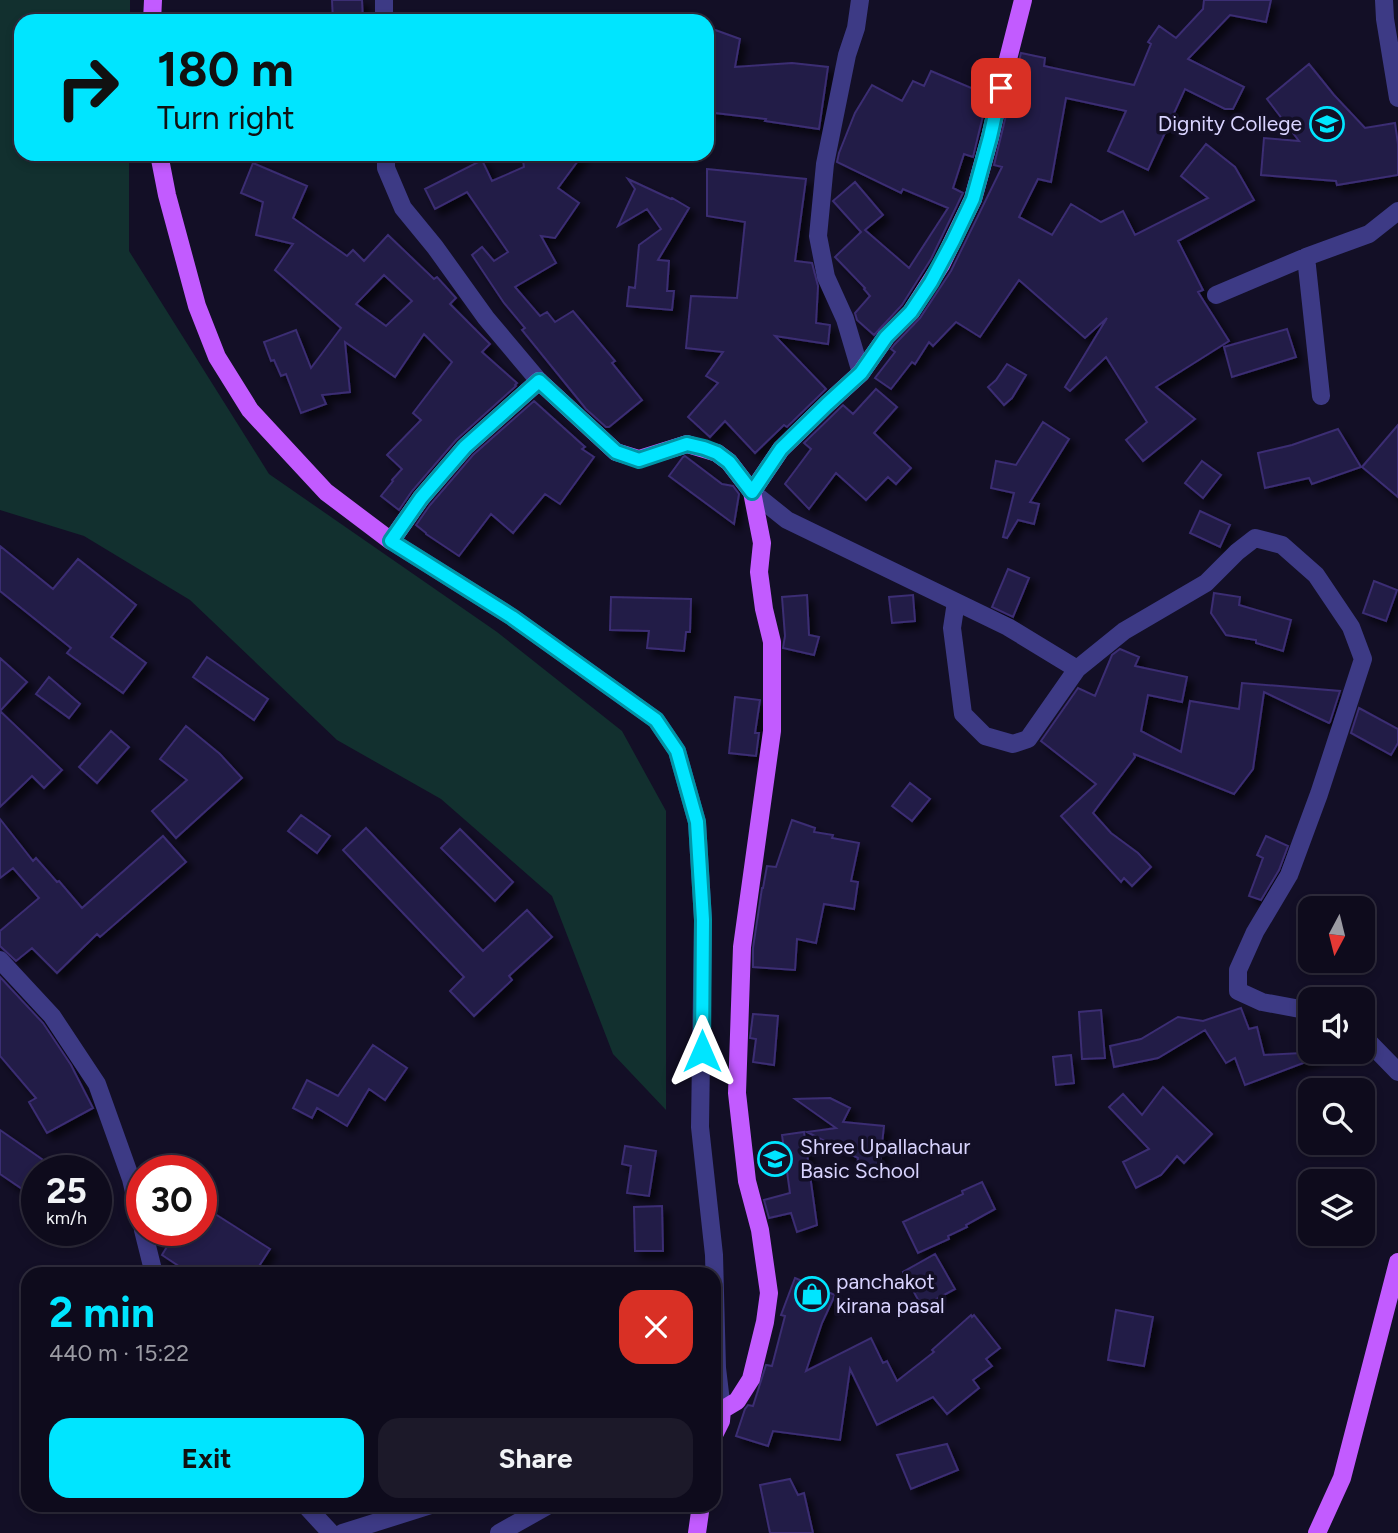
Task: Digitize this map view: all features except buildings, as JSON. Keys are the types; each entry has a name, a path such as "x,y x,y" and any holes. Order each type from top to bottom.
{"main road":[{"path":"752,492 781,449 861,373 886,337 911,312 947,253 973,199 1023,0"},
{"path":"160,161 197,306 217,357 250,410 326,492 391,541 421,498 465,447 539,381 616,452 639,460 687,444 704,448 729,462 752,492 762,543 759,572 772,642 772,719 742,947 737,1093 747,1181 760,1230 769,1293 751,1378 737,1401 722,1410 721,1421"},
{"path":"1317,1533 1342,1478 1398,1262"},
{"path":"697,1533 700,1512"}],"street":[{"path":"860,0 825,164 818,236 826,277 845,319 861,373"},
{"path":"1384,0 1398,98"},
{"path":"386,161 386,168 403,208 486,318 539,381"},
{"path":"1216,295 1369,234 1398,211"},
{"path":"1306,257 1321,396"},
{"path":"752,492 787,520 1009,627 1077,668"},
{"path":"956,601 952,628 963,714 985,736 1013,744 1028,739 1077,668 1124,632 1206,583 1255,538 1282,545 1317,575 1351,627 1363,659 1319,794 1289,875 1255,932 1238,970 1238,991 1262,1002 1298,1009"},
{"path":"391,541 512,617 656,720 677,751 697,822 703,920 700,1127 714,1267"},
{"path":"0,960 52,1016 97,1084 126,1165"},
{"path":"1375,1048 1398,1072"},
{"path":"147,1246 152,1267"},
{"path":"721,1402 722,1410"},
{"path":"312,1512 331,1533"},
{"path":"342,1533 410,1512"},
{"path":"499,1533 536,1512"}],"green space":[{"path":"0,0 130,0 130,14 14,14 14,161 129,161 129,251 269,474 497,632 622,731 666,811 666,1110 613,1054 552,896 441,799 337,740 190,600 84,536 0,510"}],"place":[{"name":"Dignity College","path":"1327,124"},
{"name":"Shree Upallachaur Basic School","path":"775,1159"},
{"name":"panchakot kirana pasal","path":"812,1294"}],"route":[{"path":"702,1051 703,920 697,822 677,751 656,720 512,617 391,541 421,498 465,447 539,381 616,452 639,460 687,444 704,448 729,462 752,492 781,449 861,373 886,337 911,312 931,282 973,199 1001,88"}]}
